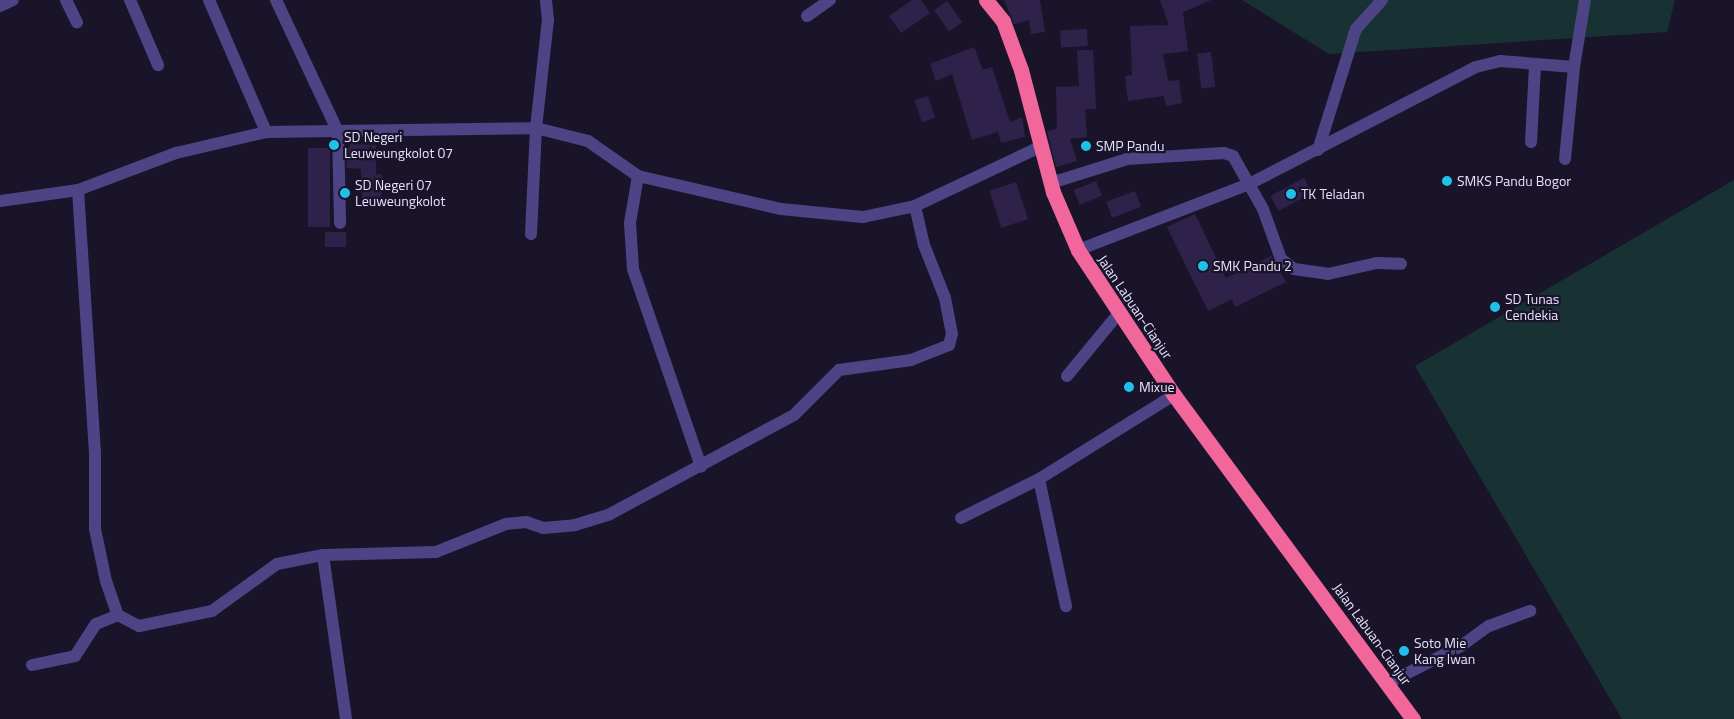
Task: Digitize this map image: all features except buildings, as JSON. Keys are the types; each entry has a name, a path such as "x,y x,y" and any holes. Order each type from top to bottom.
{"highway":[{"name":"Jalan Labuan-Cianjur","path":"986,0 1003,21 1018,62 1051,183 1078,250 1174,396 1388,682 1413,719"}],"street":[{"path":"0,6 13,0"},
{"path":"66,0 78,23"},
{"path":"130,0 158,66"},
{"path":"208,0 266,132"},
{"path":"276,0 338,132 340,223"},
{"path":"530,234 536,128 548,20 546,0"},
{"path":"807,16 830,0"},
{"path":"1318,150 1356,29 1382,0"},
{"path":"1565,159 1574,67 1586,0"},
{"path":"1078,250 1249,184 1476,67 1500,61 1535,66 1574,67"},
{"path":"1531,142 1535,66"},
{"path":"0,201 78,190 176,154 266,132 536,128 588,141 638,176 790,210 863,217 915,206 1040,147"},
{"path":"1051,183 1128,159 1224,153 1233,156 1263,209 1281,259 1294,269 1328,274 1376,263 1401,264"},
{"path":"638,176 630,223 633,269 701,468"},
{"path":"78,190 95,452 96,528 106,581 118,615 139,626 212,611 277,564 323,555 436,552 506,524 526,522 543,528 575,525 610,514 701,468 794,415 839,370 911,360 949,344 952,334 945,298 924,245 915,206"},
{"path":"1067,376 1119,313"},
{"path":"961,518 1039,479 1174,396"},
{"path":"1039,479 1066,606"},
{"path":"323,555 346,719"},
{"path":"1388,682 1461,646 1489,626 1530,611"},
{"path":"32,666 75,656 96,624 118,615"}],"green space":[{"path":"1242,0 1675,0 1667,32 1329,54"},
{"path":"1734,180 1734,719 1622,719 1415,366"}],"place":[{"name":"SD Negeri Leuweungkolot 07","path":"334,145"},
{"name":"SMP Pandu","path":"1086,146"},
{"name":"SMKS Pandu Bogor","path":"1447,181"},
{"name":"SD Negeri 07 Leuweungkolot","path":"345,193"},
{"name":"TK Teladan","path":"1291,194"},
{"name":"SMK Pandu 2","path":"1203,266"},
{"name":"SD Tunas Cendekia","path":"1495,307"},
{"name":"Mixue","path":"1129,387"},
{"name":"Soto Mie Kang Iwan","path":"1404,651"}]}
